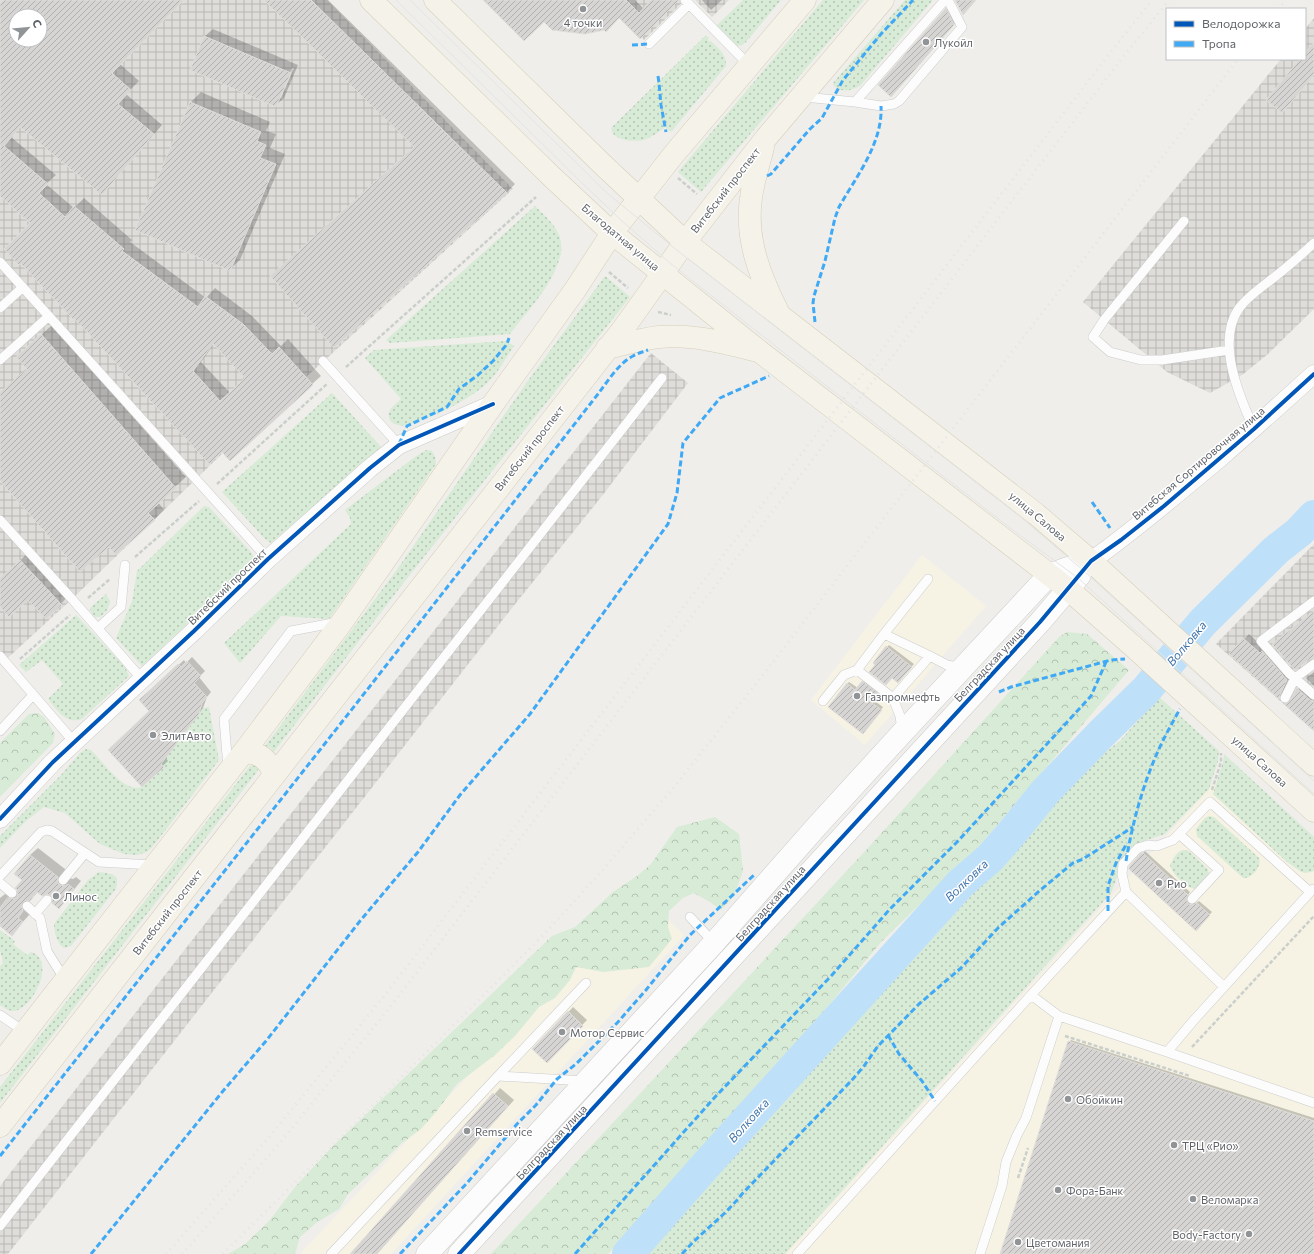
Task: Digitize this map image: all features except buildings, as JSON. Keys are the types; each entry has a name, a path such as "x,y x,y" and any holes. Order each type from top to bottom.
{"main road":[{"name":"Благодатная улица","path":"371,0 612,233 664,273 759,351 1049,575"},
{"path":"434,0 685,242 779,315"},
{"path":"0,1064 243,753 342,622 493,404 575,290 612,233 674,154 805,0"},
{"name":"Витебский проспект","path":"0,1126 607,348 664,273 685,242 766,138 883,0"},
{"path":"766,138 751,198 750,237 761,276 779,315"},
{"name":"улица Салова","path":"779,315 1036,514 1090,561 1314,765"},
{"path":"607,348 637,340 671,337 709,340 759,351"},
{"path":"1049,575 1068,590"},
{"name":"улица Салова","path":"1068,590 1188,695 1314,811"},
{"path":"243,753 249,752 264,758 269,764 274,775"}],"street":[{"name":"Витебская Сортировочная улица","path":"1090,561 1121,540 1164,506 1254,429 1314,374"},
{"name":"Витебский проспект","path":"0,819 53,762 141,678 194,631 268,559 370,468 399,446 493,404"},
{"name":"Белградская улица","path":"427,1254 714,943 817,826 903,732 1049,575 1090,561"},
{"name":"Белградская улица","path":"459,1254 1040,622 1068,590 1090,561"}],"lane":[{"path":"855,102 945,0"},
{"path":"800,97 881,106 894,104 899,101 962,28 948,0"},
{"path":"649,44 687,2 749,65"},
{"path":"1184,221 1104,320 1093,337 1110,352 1141,360 1177,358 1229,350"},
{"path":"1254,429 1233,373 1229,350 1230,332 1233,321 1240,308 1253,294 1314,243"},
{"path":"0,262 268,559"},
{"path":"0,308 23,287"},
{"path":"0,360 49,316"},
{"path":"324,361 399,446"},
{"path":"0,1226 662,378"},
{"path":"0,520 79,606 141,678"},
{"path":"98,628 121,608 125,565"},
{"path":"823,701 844,675 857,670 928,579"},
{"path":"1314,601 1261,641 1295,678 1314,695"},
{"path":"229,770 224,719 291,631 342,622"},
{"path":"884,634 947,665 963,668"},
{"path":"0,656 74,742"},
{"path":"893,698 930,656"},
{"path":"1285,698 1295,678 1314,664"},
{"path":"857,670 893,698 900,716 903,732"},
{"path":"0,731 33,695"},
{"path":"1167,1052 1312,890 1210,802 1173,840 1157,846 1148,845 1138,848 1123,864 1122,874 1126,892 1224,987"},
{"path":"0,876 41,832 47,830 52,831 99,862 155,866"},
{"path":"1179,834 1219,870 1192,899"},
{"path":"63,880 85,853"},
{"path":"0,883 12,893"},
{"path":"798,1254 1031,995 1126,892"},
{"path":"35,914 47,900"},
{"path":"27,906 40,918 47,951 65,980"},
{"path":"690,917 714,943"},
{"path":"331,1254 586,983"},
{"path":"1031,995 1059,1016 1314,1103"},
{"path":"0,1015 25,1032"},
{"path":"980,1254 1002,1186 1006,1162 1026,1118 1059,1016"},
{"path":"498,1076 586,1082"}],"path":[{"path":"675,176 698,196"},
{"path":"10,668 208,493 336,375 536,197"},
{"path":"607,270 631,290"},
{"path":"1210,802 1211,793 1221,762 1221,746"},
{"path":"1181,1073 1185,1058 1190,1049 1314,916"},
{"path":"1064,1036 1195,1078"},
{"path":"1017,1182 1029,1146"}],"shaded area":[{"path":"0,0 327,0 513,189 225,451 72,599 0,665"},
{"path":"604,0 685,0 644,40"},
{"path":"695,0 729,0 712,17"},
{"path":"1314,18 1314,309 1268,354 1242,375 1210,393 1167,372 1083,302 1280,60 1306,60 1306,28"},
{"path":"651,353 688,383 602,496 512,608 8,1254 0,1254 0,1186"},
{"path":"1314,544 1314,731 1216,644"},
{"path":"922,555 986,606 865,745 811,700"},
{"path":"1230,766 1314,841 1314,1254 786,1254"},
{"path":"641,893 684,935 391,1254 300,1254"}],"green space":[{"path":"743,0 781,0 746,42 737,46 716,26"},
{"path":"823,0 864,0 701,192 678,172"},
{"path":"905,0 933,0 860,86 853,89 840,90 834,86 833,83"},
{"path":"706,35 709,38 708,40 722,52 726,66 671,132 665,127 649,138 640,141 624,140 615,136 611,128"},
{"path":"535,206 557,231 561,241 561,253 558,264 547,286 510,334 390,343 386,340"},
{"path":"605,276 630,297 405,581 273,753 271,748 265,746 396,571 527,382"},
{"path":"506,341 514,346 497,372 485,385 469,397 448,408 405,426 394,424 389,416 391,408 401,399 365,358 374,350"},
{"path":"332,393 382,448 271,543 265,539 222,492"},
{"path":"426,450 432,451 436,464 329,619 281,616 240,663 224,643 351,524 350,518 345,510"},
{"path":"204,506 209,507 249,550 254,559 251,564 142,666 116,638 132,601 137,571"},
{"path":"106,594 110,601 108,608 100,617 95,617 90,608"},
{"path":"76,615 125,667 129,676 82,719 71,720 62,715 48,699 63,684 42,660 26,672 19,665"},
{"path":"1067,632 1087,634 1129,670 977,849 882,941 810,1028 608,1254 491,1254 867,849 1059,637"},
{"path":"1159,697 1219,751 1218,761 1209,789 1165,834 1138,843 1119,863 1117,869 1118,875 1111,893 785,1254 643,1254 1014,849 1039,816 1091,762 1119,742"},
{"path":"209,707 219,760 147,852 137,855 124,854 100,844 65,813 44,807 26,821 0,848 0,836 61,775 80,753 86,749 91,750 114,776 122,782 136,788 143,786 164,767 161,764 199,714 201,708"},
{"path":"38,713 44,717 55,734 53,743 0,797 0,743 29,714"},
{"path":"1224,754 1314,837 1314,871 1306,873 1301,872 1287,862 1213,794"},
{"path":"252,765 257,767 257,772 0,1103 0,1087"},
{"path":"1209,816 1214,817 1259,858 1260,861 1258,868 1253,874 1243,878 1197,836 1196,829 1205,818"},
{"path":"715,817 739,834 743,871 734,896 721,910 694,893 683,898 669,911 668,927 672,939 649,967 603,972 576,967 570,980 555,998 539,1007 515,1036 495,1055 457,1084 421,1129 402,1143 348,1194 339,1209 316,1223 300,1237 295,1254 228,1254 245,1244 269,1221 295,1187 333,1146 552,936 575,927 613,892 637,876 651,864 677,827"},
{"path":"1183,850 1189,851 1208,869 1209,874 1195,889 1187,886 1180,880 1170,865 1177,854"},
{"path":"99,872 112,874 117,878 115,890 71,946 64,948 59,944 56,938 54,924 88,880"},
{"path":"0,930 15,941 13,944 27,955 31,952 39,957 42,964 42,974 35,994 21,1008 14,1011 0,1005 0,966 3,963 0,950"}],"waterway":[{"name":"Волковка","path":"628,1254 706,1165 961,883 990,858 1045,792 1146,690 1203,622 1276,550 1299,532 1314,516"}],"tram line":[{"path":"396,0 582,183 622,221 670,263 1013,530 1078,578 1314,794"},
{"path":"410,0 607,193 678,251 1023,519 1084,571 1314,781"}],"railway":[{"path":"166,1254 270,1136 381,1000 1152,0"},
{"path":"182,1254 279,1144 391,1006 1120,61 1169,0"},
{"path":"1279,8 1286,0"},
{"path":"223,1254 546,932 599,874 674,787 759,680 1237,60"}],"marked path":[{"path":"767,176 771,174 810,129 822,118 843,80 881,34 913,0"},
{"path":"632,45 649,44"},
{"path":"658,76 666,132"},
{"path":"815,322 813,303 814,296 825,261 835,218 839,207 860,172 873,146 878,133 881,106"},
{"path":"399,444 407,426 447,407 459,389 478,375 493,361 507,344 509,338"},
{"path":"0,1156 349,713 614,373 628,359 648,350"},
{"path":"91,1254 223,1091 266,1041 360,921 418,852 460,795 530,714 668,524 677,493 683,443 720,398 769,376"},
{"path":"1092,502 1110,528"},
{"path":"999,692 1011,687 1111,660 1125,659"},
{"path":"575,1254 715,1097 832,975 889,910 958,841 1091,696 1106,662"},
{"path":"1126,861 1134,822 1145,783 1161,745 1180,709"},
{"path":"682,1254 735,1203 852,1080 878,1046 919,1004 961,968 998,928 1073,863 1083,859 1133,827"},
{"path":"1108,911 1108,886 1116,863 1127,843"},
{"path":"400,1254 467,1183 557,1079 576,1064 618,1022 690,935 754,875"},
{"path":"888,1035 899,1054 922,1081 935,1101"}],"cycle path":[{"path":"459,1254 1040,622 1091,561 1121,540 1164,506 1254,429 1314,374"},
{"path":"0,819 53,762 194,631 268,559 370,468 399,445 493,404"}],"place":[{"name":"4 точки","path":"583,9"},
{"name":"Лукойл","path":"926,42"},
{"name":"Газпромнефть","path":"857,696"},
{"name":"ЭлитАвто","path":"153,735"},
{"name":"Рио","path":"1159,883"},
{"name":"Линос","path":"56,896"},
{"name":"Мотор Сервис","path":"562,1032"},
{"name":"Обойкин","path":"1068,1099"},
{"name":"Remservice","path":"467,1131"},
{"name":"ТРЦ «Рио»","path":"1174,1145"},
{"name":"Фора-Банк","path":"1058,1190"},
{"name":"Веломарка","path":"1193,1199"},
{"name":"Body-Factory","path":"1249,1234"},
{"name":"Цветомания","path":"1018,1242"}]}
